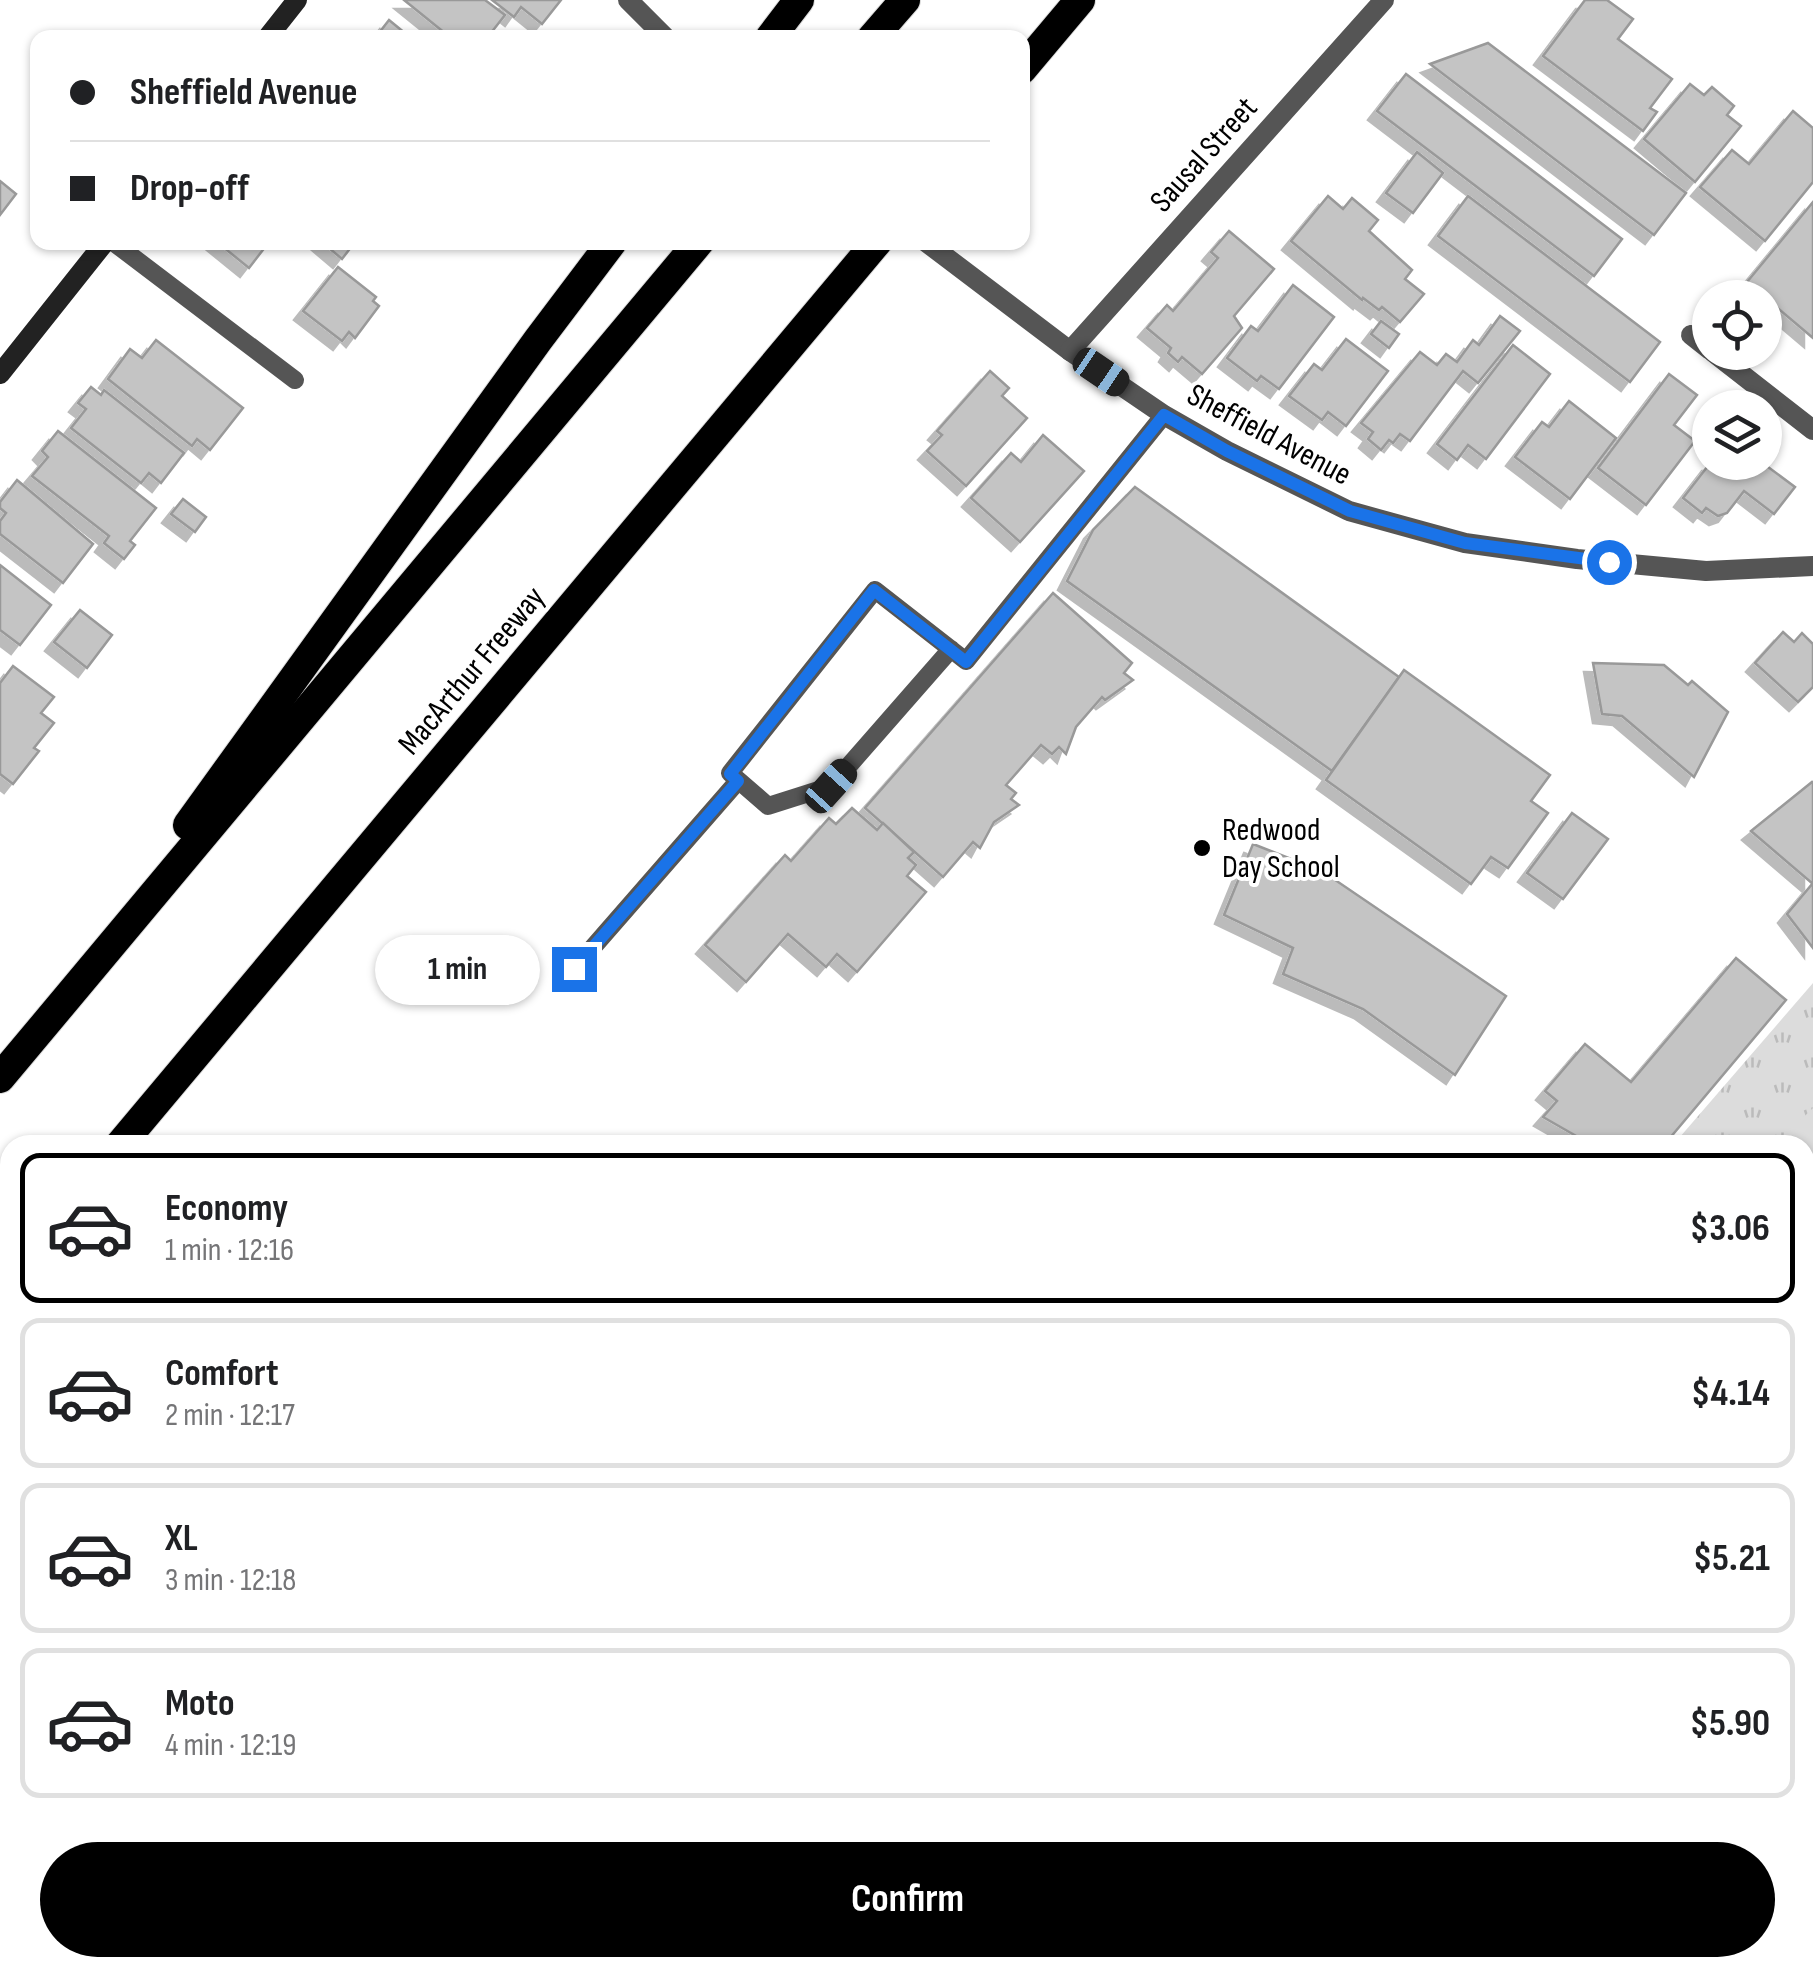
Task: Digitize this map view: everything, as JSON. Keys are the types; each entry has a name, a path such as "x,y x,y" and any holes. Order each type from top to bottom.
{"highway":[{"path":"776,30 798,0"},
{"path":"879,30 904,0"},
{"path":"1030,60 1081,3"},
{"path":"40,1030 606,250"},
{"path":"0,1078 692,250"},
{"name":"MacArthur Freeway","path":"128,1135 870,250"}],"main road":[{"path":"274,30 297,0"},
{"path":"0,374 99,250"}],"street":[{"path":"628,0 658,30"},
{"name":"Sausal Street","path":"1070,351 1384,0"},
{"name":"Sheffield Avenue","path":"936,250 1070,351 1164,415 1227,451 1350,511 1465,543 1577,559 1706,571 1813,566"},
{"path":"1736,370 1813,430"}],"lane":[{"path":"124,250 295,380"},
{"path":"951,650 831,786 768,806 730,774 874,590 951,650 966,662 1164,415"},
{"path":"574,969 738,781"}],"green space":[{"path":"1813,983 1813,1135 1682,1135"},
{"path":"1813,1108 1813,1135 1785,1135"}],"building":[{"path":"404,0 485,0 505,15 493,30 441,30"},
{"path":"492,0 561,0 542,24 521,7 514,17"},
{"path":"1585,0 1607,0 1633,19 1618,39 1672,79 1650,108 1657,112 1643,131 1543,56"},
{"path":"389,20 401,30 381,30"},
{"path":"1488,43 1686,193 1654,235 1430,64"},
{"path":"1406,74 1622,239 1594,276 1377,111"},
{"path":"1690,84 1704,95 1712,87 1734,106 1727,115 1741,126 1695,182 1644,139"},
{"path":"1793,111 1813,128 1813,182 1765,241 1700,187 1732,150 1749,164"},
{"path":"1417,152 1443,173 1413,213 1386,193"},
{"path":"0,181 16,194 0,215"},
{"path":"1328,196 1343,209 1352,198 1378,220 1369,231 1412,270 1405,279 1424,294 1400,322 1382,307 1379,310 1362,300 1291,241"},
{"path":"1468,196 1660,342 1630,382 1438,236"},
{"path":"1813,202 1813,338 1782,312 1782,280 1749,280"},
{"path":"1229,231 1274,269 1234,316 1242,328 1202,374 1182,357 1178,362 1168,353 1171,348 1147,328 1167,305 1173,311 1218,258 1211,252"},
{"path":"227,250 263,250 249,268"},
{"path":"331,250 349,250 342,259"},
{"path":"338,267 376,297 373,301 379,306 355,338 349,332 342,341 303,311"},
{"path":"1293,285 1334,317 1279,389 1261,376 1257,381 1227,358 1251,326 1258,331"},
{"path":"1500,316 1520,331 1478,383 1463,371 1410,441 1400,434 1381,450 1368,439 1373,432 1361,423 1420,352 1437,365 1446,354 1457,362 1473,340 1479,345"},
{"path":"1381,321 1399,334 1389,348 1371,334"},
{"path":"1346,339 1388,371 1346,426 1328,412 1322,420 1289,396 1314,364 1322,370"},
{"path":"156,340 243,408 210,450 197,439 192,446 108,379 130,349 142,358"},
{"path":"1513,345 1550,374 1486,459 1468,445 1457,460 1437,444"},
{"path":"990,371 1009,388 1002,396 1027,418 966,486 927,451 942,435 937,431"},
{"path":"1669,374 1692,391 1692,402 1674,425 1692,439 1692,445 1646,505 1598,468"},
{"path":"91,387 101,395 104,390 184,453 161,483 149,473 141,483 71,428 86,409 78,403"},
{"path":"1569,401 1616,438 1570,499 1515,457 1542,422 1549,427"},
{"path":"58,431 156,508 130,541 135,545 124,559 104,543 109,536 32,476 48,457 42,451"},
{"path":"1043,435 1084,471 1020,542 971,498 1011,453 1021,462"},
{"path":"1782,477 1795,487 1774,514 1744,491 1727,513 1718,516 1706,508 1702,513 1683,498 1697,480"},
{"path":"17,480 93,544 63,583 0,534 0,521 6,513 0,502"},
{"path":"1135,487 1399,677 1332,771 1067,581 1093,530"},
{"path":"183,499 206,517 195,532 171,514"},
{"path":"0,565 51,605 20,645 0,630"},
{"path":"1053,593 1132,663 1124,673 1133,680 1105,700 1102,697 1076,727 1066,754 1059,747 1052,754 1041,745 1006,785 1016,793 1011,799 1019,805 994,822 980,848 973,842 943,877 865,808"},
{"path":"80,610 112,635 87,668 54,642"},
{"path":"1783,632 1794,642 1802,633 1813,644 1813,687 1798,702 1755,663"},
{"path":"1593,663 1664,665 1688,685 1692,681 1728,712 1694,777 1622,716 1602,714"},
{"path":"13,666 54,697 41,713 54,723 34,748 39,751 13,784 0,774 0,683"},
{"path":"1404,670 1550,775 1531,801 1548,813 1508,868 1491,857 1471,884 1326,780"},
{"path":"1813,783 1813,884 1751,831"},
{"path":"852,808 877,830 883,823 914,852 908,858 916,865 907,876 926,892 857,972 837,954 826,967 788,934 746,982 705,945 785,855 791,861 829,818 836,824"},
{"path":"1572,813 1608,839 1563,899 1527,873"},
{"path":"1253,844 1322,871 1506,996 1455,1075 1363,1009 1283,974 1293,948 1224,915"},
{"path":"1813,883 1813,948 1787,914"},
{"path":"1736,958 1786,1000 1672,1135 1574,1135 1543,1117 1557,1101 1545,1091 1585,1044 1631,1082"}],"place":[{"name":"Redwood Day School","path":"1202,848"}],"route":[{"path":"574,969 738,781 730,774 874,590 966,662 1164,415 1227,451 1350,511 1465,543 1609,562"}]}
